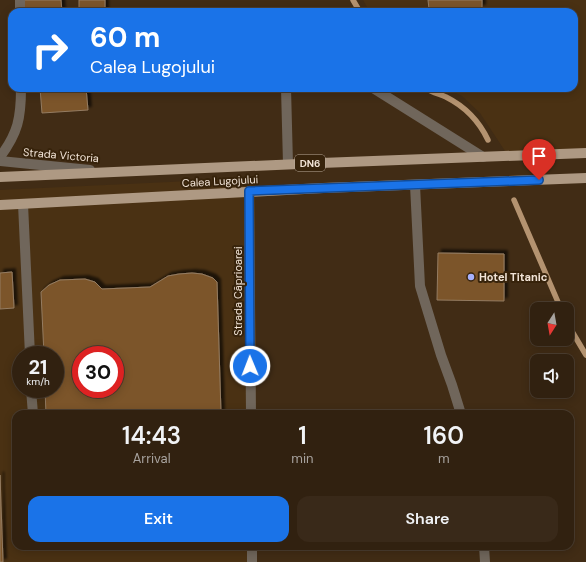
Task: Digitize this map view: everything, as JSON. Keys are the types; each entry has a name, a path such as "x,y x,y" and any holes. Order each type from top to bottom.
{"main road":[{"name":"Calea Lugojului","path":"0,177 288,164 586,154"},
{"name":"Calea Lugojului","path":"0,205 249,191 586,178"}],"street":[{"path":"0,157 10,144 19,122 21,92"},
{"path":"286,92 288,164"},
{"path":"379,92 483,157"},
{"name":"Strada Victoria","path":"0,161 119,172"},
{"path":"415,185 420,286 441,356 460,410"},
{"name":"Strada Căprioarei","path":"249,191 251,410"},
{"path":"24,204 30,346"},
{"path":"32,398 33,410"},
{"path":"252,550 252,562"},
{"path":"484,550 485,562"}],"shaded area":[{"path":"363,0 586,0 586,152 507,154 480,113 462,96 454,92 578,92 578,8 368,8"},
{"path":"255,178 256,410 12,410 12,550 256,550 257,562 0,562 0,190"}],"building":[{"path":"22,0 61,0 62,8 22,8"},
{"path":"79,0 105,0 105,8 79,8"},
{"path":"428,0 482,0 482,8 429,8"},
{"path":"40,92 86,92 88,110 42,113"},
{"name":"Hotel Titanic","path":"438,253 504,254 504,301 437,300"},
{"path":"12,272 14,308 0,309 0,273"},
{"path":"192,273 202,274 213,278 217,282 221,410 46,410 45,398 64,398 64,346 44,346 41,292 49,285 60,280 85,279 95,282 102,289 150,287 168,276"},
{"path":"0,475 3,562 0,562"}],"waterway":[{"path":"353,0 358,8"},
{"path":"433,92 446,97 465,110 476,120 488,140"},
{"path":"514,200 558,302"},
{"path":"574,335 586,355"}],"place":[{"name":"Hotel Titanic","path":"471,277"}],"route":[{"path":"250,366 249,191 539,180"}]}
